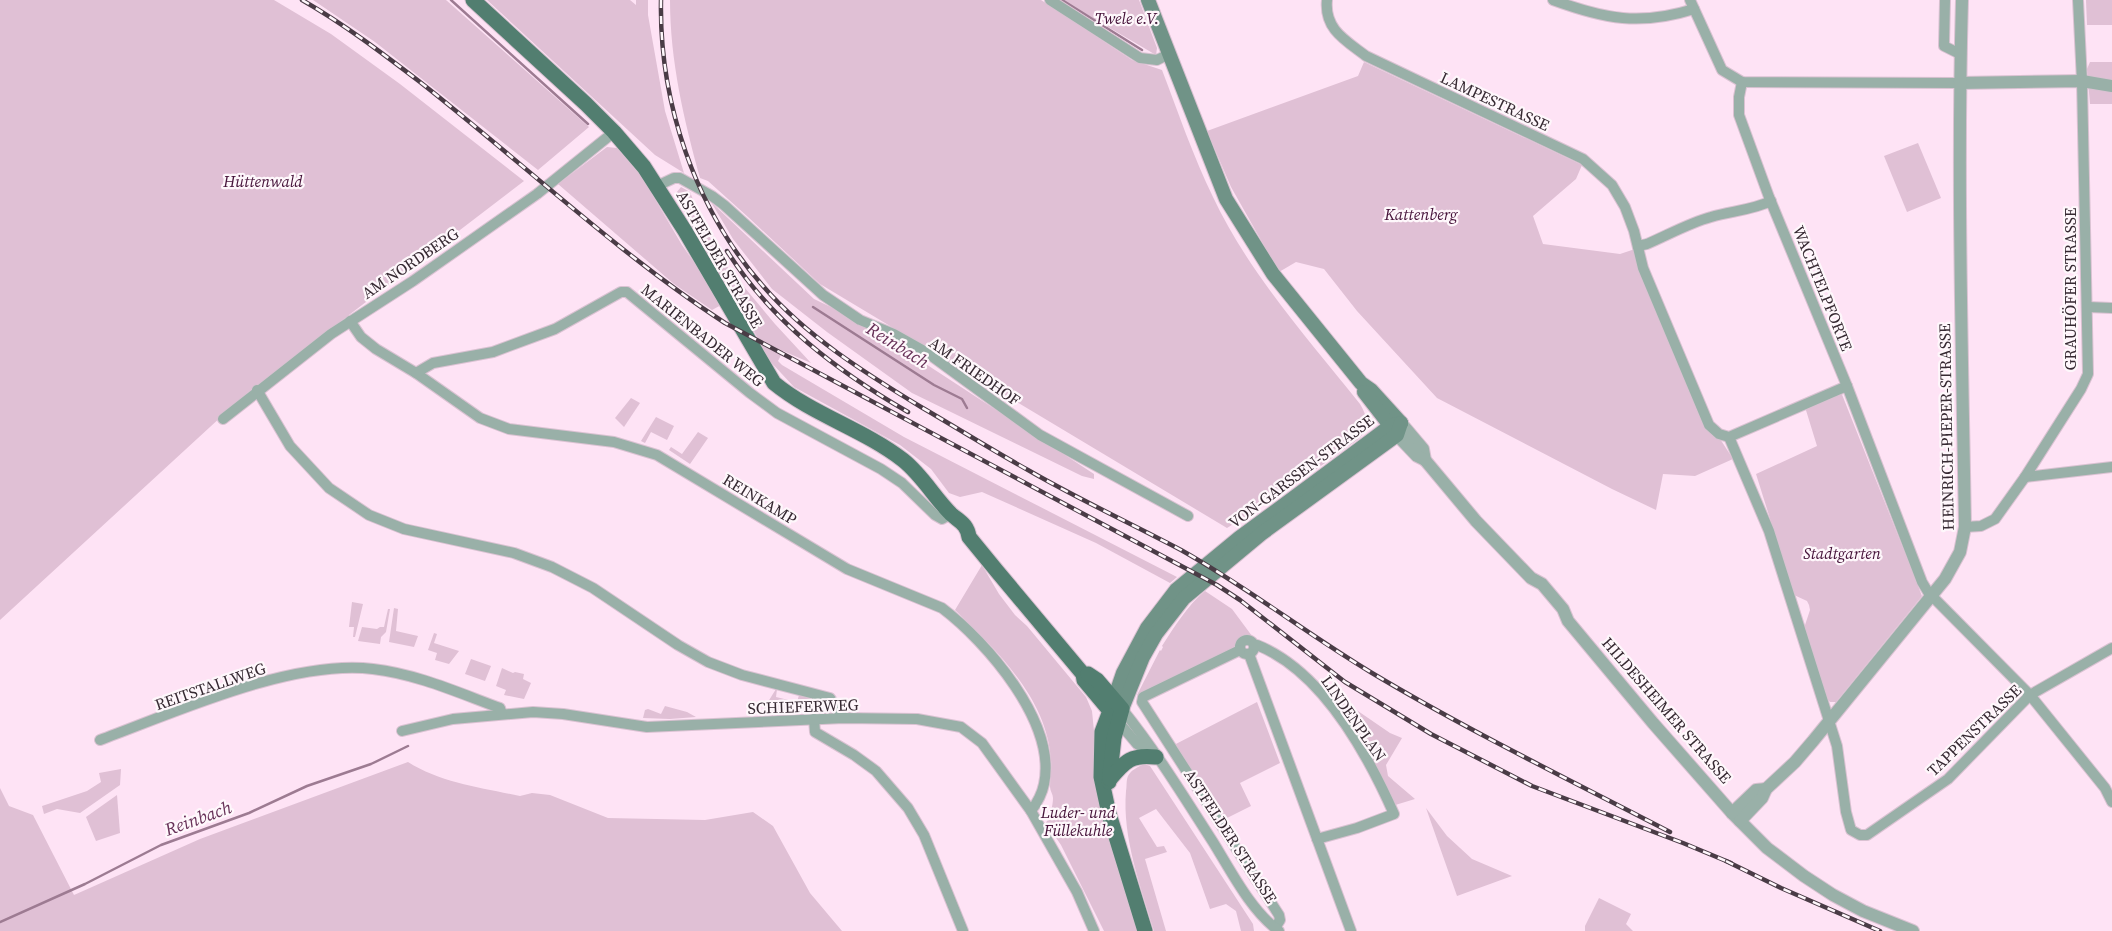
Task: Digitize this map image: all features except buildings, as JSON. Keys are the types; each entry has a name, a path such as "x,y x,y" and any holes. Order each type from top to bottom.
{"main road":[{"name":"ASTFELDER STRASSE","path":"473,0 614,132 657,186 774,383 794,398 885,447 903,460 928,485 951,514 959,531 969,537 1084,674 1084,680 1116,710"},
{"name":"HILDESHEIMER STRASSE","path":"1148,0 1226,199 1273,274 1361,383 1364,394 1396,428"},
{"name":"VON-GARSSEN-STRASSE","path":"1145,931 1111,821 1101,777 1102,732 1116,710 1156,634 1184,598 1261,534 1396,428"},
{"name":"VON-GARSSEN-STRASSE","path":"1107,798 1116,710"},
{"path":"1110,779 1122,764 1131,758 1156,757"}],"street":[{"path":"1050,0 1140,58 1157,60 1169,54"},
{"name":"LAMPESTRASSE","path":"1327,0 1326,12 1330,25 1339,36 1366,56 1583,159 1612,186 1625,207 1638,246"},
{"path":"1553,0 1595,15 1612,18 1658,17 1692,5 1722,70 1742,82 1959,83 2082,81 2112,86"},
{"path":"1945,0 1944,46 1960,54"},
{"name":"HEINRICH-PIEPER-STRASSE","path":"1736,817 1756,790 1766,788 1795,762 1829,722 1932,596 1954,565 1964,540 1959,199 1959,83 1962,0"},
{"name":"GRAUHÖFER STRASSE","path":"1965,527 1981,526 1995,519 2025,477 2081,389 2088,374 2082,81 2078,0"},
{"name":"WACHTELPFORTE","path":"1742,82 1739,97 1739,115 1771,201 1847,386 1922,582 1932,596 2030,695 2108,787 2112,802"},
{"name":"AM NORDBERG","path":"223,419 257,390 350,321 413,281 530,199 614,132"},
{"name":"AM FRIEDHOF","path":"657,186 674,178 680,178 712,196 823,295 860,320 894,334 926,352 1040,435 1188,516"},
{"path":"1771,201 1763,205 1731,211 1701,220 1647,244 1638,246 1643,268 1651,289 1709,425 1719,434 1730,437 1847,386"},
{"name":"MARIENBADER WEG","path":"416,373 433,363 493,352 546,332 578,317 620,292 627,292 777,413 881,469 902,483 935,515 942,519 951,514"},
{"path":"2088,307 2112,308"},
{"name":"REINKAMP","path":"350,321 361,337 376,349 416,373 480,418 509,429 614,442 657,455 847,569 942,608 954,617 996,660 1018,690 1032,716 1042,744 1046,770 1040,796 1031,811"},
{"path":"257,390 290,446 329,488 369,515 404,529 514,553 552,567 593,588 678,645 708,662 742,676 830,698 844,718"},
{"name":"HILDESHEIMER STRASSE","path":"1396,428 1416,456 1425,460 1476,521 1531,578 1534,588 1557,614 1568,621 1653,723 1736,817 1781,859 1833,895 1886,921 1913,931"},
{"path":"1730,437 1769,531 1829,722"},
{"path":"2025,477 2112,467"},
{"name":"LINDENPLAN","path":"1248,650 1257,645 1281,657 1304,675 1330,704 1361,748 1382,786 1394,814 1357,828 1317,838"},
{"name":"TAPPENSTRASSE","path":"1829,722 1837,746 1846,812 1852,830 1864,836 1948,780 2030,695 2112,648"},
{"path":"1277,930 1280,920 1279,915 1142,702 1143,697 1165,686 1248,650 1351,931"},
{"name":"REITSTALLWEG","path":"100,740 237,690 277,679 332,669 373,669 409,677 500,708 502,714"},
{"name":"ASTFELDER STRASSE","path":"1116,710 1137,744 1156,757 1179,788 1241,886 1262,916 1277,930"},
{"name":"SCHIEFERWEG","path":"402,731 453,719 533,712 563,714 648,727 844,718 918,719 962,727 982,743 1031,811 1077,892 1094,931"},
{"path":"814,719 815,732 854,754 876,771 908,808 924,835 963,931"}],"green space":[{"name":"Hüttenwald","path":"0,0 274,0 331,34 400,84 524,181 247,393 0,620"},
{"path":"313,0 446,0 589,127 538,170 375,42"},
{"path":"487,0 630,0 636,5 636,0 648,0 648,15 665,111 684,173 655,155"},
{"path":"670,0 1041,0 1132,60 1162,70 1199,166 1227,225 1280,305 1363,409 1366,421 1360,438 1283,493 1227,528 820,284 708,181 700,178 675,68"},
{"name":"Twele e.V.","path":"1062,0 1139,0 1157,48 1156,55"},
{"path":"2086,0 2112,0 2112,25 2087,25"},
{"name":"Kattenberg","path":"1364,62 1582,165 1576,179 1533,216 1543,244 1620,254 1638,248 1713,428 1733,459 1695,476 1663,474 1656,510 1437,398 1357,311 1324,269 1296,262 1279,272 1231,187 1207,131 1358,76"},
{"path":"2090,62 2112,62 2112,104 2090,104 2087,69"},
{"path":"1918,143 1941,198 1907,212 1884,156"},
{"path":"607,147 617,148 642,177 682,245 723,304 712,310 674,284 558,184"},
{"path":"681,187 690,192 703,225 724,263 775,324 811,363 783,351 778,361 782,365 904,437 1177,577 1170,583 1096,543 982,492 960,497 949,493 931,469 900,445 794,387 768,359 754,331 693,231 676,193"},
{"path":"711,202 814,299 860,321 1094,474 1094,479 1082,476 912,393 827,332 772,289 733,239"},
{"name":"Stadtgarten","path":"1841,392 1922,596 1836,702 1830,702 1826,698 1804,628 1810,610 1809,605 1807,601 1794,595 1756,474 1817,446 1805,407"},
{"path":"631,398 640,403 624,427 615,418"},
{"path":"656,417 674,426 667,440 651,432 645,443 641,441"},
{"path":"698,432 708,438 690,464 669,450 671,447 682,454"},
{"name":"Luder- und Füllekuhle","path":"982,565 999,594 1015,615 1027,626 1086,697 1092,711 1094,731 1097,735 1141,931 1104,931 1061,845 1046,823 1051,811 1053,797 1050,787 1051,763 1047,737 1040,716 1030,696 1003,659 955,610"},
{"path":"1205,591 1232,609 1255,640 1137,695 1162,646 1187,610"},
{"path":"352,602 363,604 355,637 353,637 354,627 349,627"},
{"path":"394,608 398,609 396,631 418,636 414,647 389,642"},
{"path":"388,609 390,609 386,632 381,637 380,644 358,641 362,627 377,629 384,627"},
{"path":"434,633 437,634 434,643 459,651 449,664 435,660 437,653 428,650"},
{"path":"471,659 491,666 485,681 465,674"},
{"path":"502,668 513,673 524,674 523,679 531,683 524,699 504,695 506,690 496,686"},
{"path":"1320,685 1390,733 1402,738 1386,765 1388,776 1415,799 1392,806"},
{"path":"776,689 776,697 797,702 799,695 811,698 815,702 814,707 810,710 761,713"},
{"path":"1257,702 1280,763 1240,783 1251,806 1221,821 1172,746"},
{"path":"665,706 687,712 696,717 670,719 643,718 645,710 648,709 661,714"},
{"path":"408,762 448,780 520,796 532,793 550,795 608,818 705,820 753,812 773,826 810,893 842,931 0,931 0,788 9,806 33,815 74,895 200,839"},
{"path":"1144,764 1150,766 1253,924 1254,931 1241,931 1236,911 1226,904 1210,909 1190,853 1156,809 1139,818 1157,847 1164,846 1167,852 1145,859 1166,931 1154,931 1138,880 1127,827 1127,779 1133,770"},
{"path":"121,769 120,785 80,813 57,809 44,814 42,806 87,791 101,782 99,773"},
{"path":"117,795 120,833 96,841 86,817"},
{"path":"1426,808 1447,836 1472,859 1512,876 1457,896"},
{"path":"1599,898 1631,914 1626,924 1633,931 1585,931 1585,926"}],"waterway":[{"path":"451,0 588,124"},
{"path":"1062,0 1142,50"},
{"name":"Reinbach","path":"813,307 934,385 962,399 967,408"},
{"name":"Reinbach","path":"0,922 85,884 161,845 249,813 307,786 371,764 408,746"}],"railway":[{"path":"302,0 348,29 420,82 608,237 685,296 725,323 1217,585 1240,600 1345,682 1431,734 1532,786 1731,863"},
{"path":"661,0 662,38 674,115 700,189 718,223 739,256 780,304 817,337 879,381 1001,455 1205,564 1372,673 1445,715 1670,832"},
{"path":"727,251 764,300 808,343 856,380 908,412"},
{"path":"1726,861 1781,888 1880,931"}]}
